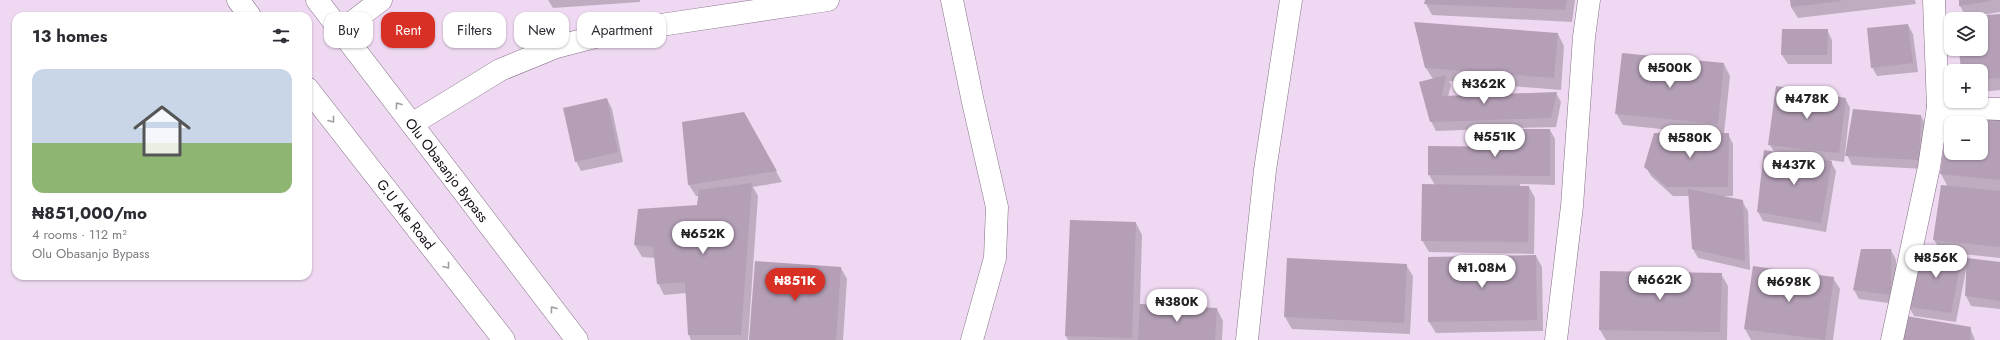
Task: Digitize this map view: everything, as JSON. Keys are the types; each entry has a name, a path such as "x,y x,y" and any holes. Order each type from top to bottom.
{"street":[{"path":"238,0 247,12"},
{"name":"Olu Obasanjo Bypass","path":"317,0 326,12"},
{"path":"366,12 381,0"},
{"path":"412,124 500,70 556,47 614,32 828,0"},
{"path":"952,0 997,207 995,258 972,340"},
{"path":"1247,340 1265,170 1291,0"},
{"path":"1556,340 1572,206 1584,37 1589,0"},
{"path":"1892,340 1929,167 1938,106 1934,0"},
{"name":"Olu Obasanjo Bypass","path":"354,48 577,340"},
{"name":"G.U Ake Road","path":"312,94 504,340"},
{"path":"1938,106 2000,109"}],"building":[{"path":"1425,0 1567,0 1565,10 1424,4"},
{"path":"1790,0 1841,0 1841,1 1791,7"},
{"path":"1959,0 1990,0 1990,1 1959,6"},
{"path":"2000,14 2000,78 1988,79 1988,64 1960,64 1960,56 1988,56 1988,15"},
{"path":"1414,22 1558,33 1554,78 1425,68"},
{"path":"1908,24 1913,63 1871,68 1867,28"},
{"path":"1782,29 1828,29 1827,55 1781,55"},
{"path":"1622,53 1724,63 1718,124 1615,114"},
{"path":"1446,75 1442,96 1557,92 1551,118 1430,122 1419,82"},
{"path":"1776,86 1846,98 1839,153 1768,145"},
{"path":"607,98 618,152 575,162 563,108"},
{"path":"1853,109 1921,115 1919,160 1845,156"},
{"path":"744,112 777,171 688,185 682,122"},
{"path":"1988,120 2000,120 2000,180 1940,174 1944,146 1944,160 1988,160"},
{"path":"1517,129 1550,129 1550,176 1428,175 1428,146 1517,147"},
{"path":"1654,133 1729,133 1728,187 1667,187 1644,167"},
{"path":"1764,150 1832,161 1821,223 1757,212"},
{"path":"752,183 741,335 688,335 685,282 657,284 653,247 634,245 638,209 697,205 699,190"},
{"path":"1422,184 1529,186 1528,242 1421,241"},
{"path":"1941,185 2000,191 2000,247 1933,240"},
{"path":"1688,189 1743,200 1745,261 1692,249"},
{"path":"1070,220 1136,222 1132,338 1065,336"},
{"path":"1921,244 1963,251 1951,313 1908,307"},
{"path":"1861,249 1891,249 1891,295 1853,290"},
{"path":"1536,255 1537,320 1428,322 1428,257"},
{"path":"1287,258 1407,264 1404,323 1284,317"},
{"path":"1967,258 2000,262 2000,301 1965,296"},
{"path":"755,261 841,267 836,340 749,340"},
{"path":"1753,266 1834,277 1825,340 1744,329"},
{"path":"1600,271 1722,273 1720,332 1599,330"},
{"path":"1140,304 1217,308 1215,340 1138,340"},
{"path":"1906,316 1971,327 1970,340 1903,340"}]}
